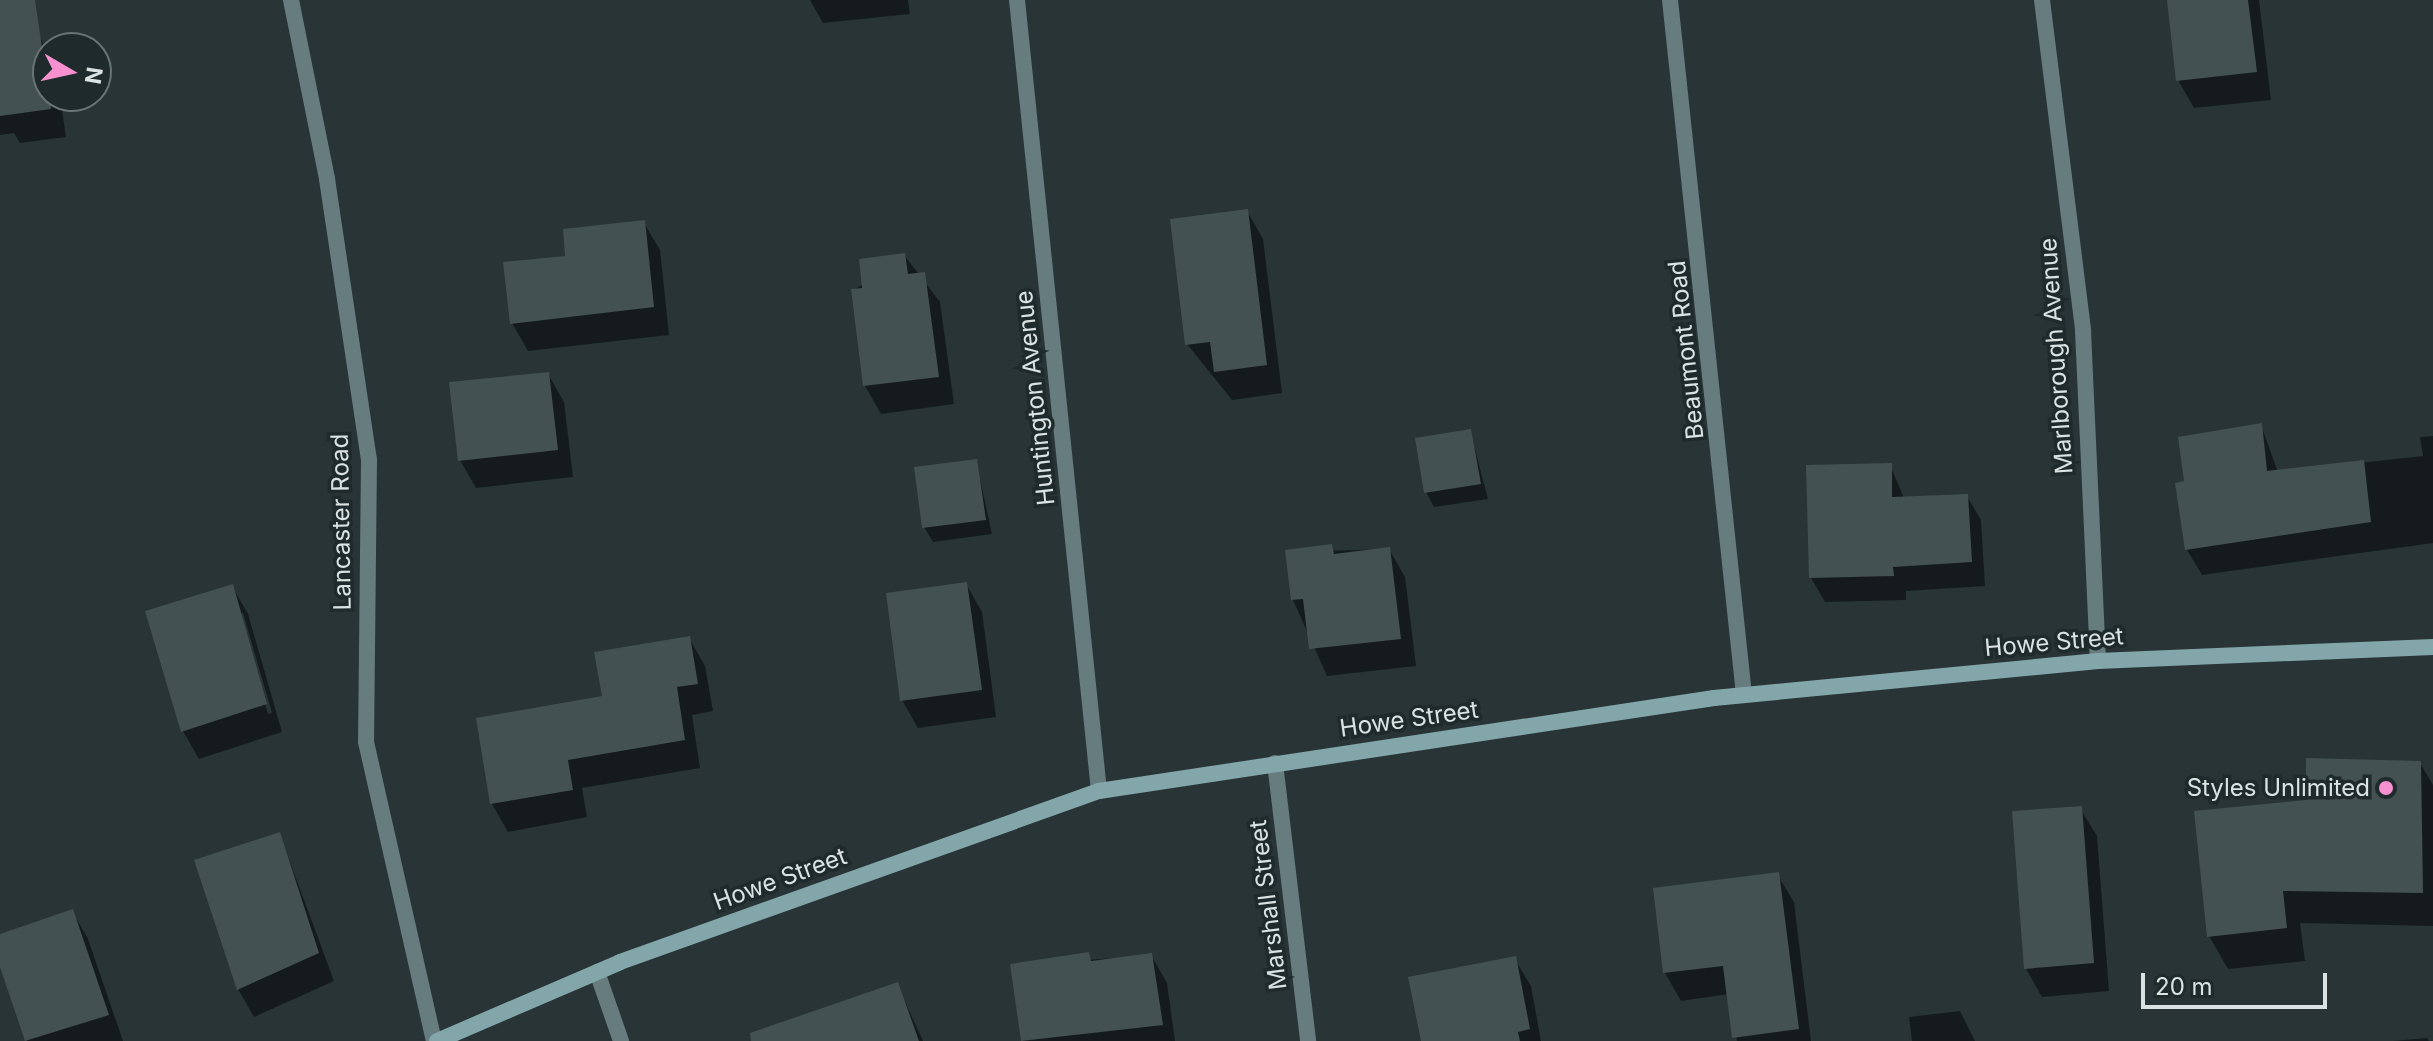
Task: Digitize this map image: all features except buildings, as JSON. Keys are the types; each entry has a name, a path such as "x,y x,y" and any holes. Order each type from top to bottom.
{"main road":[{"name":"Howe Street","path":"435,1041 597,972 1099,791 1744,695 2098,661 2433,647"}],"street":[{"name":"Lancaster Road","path":"291,0 327,179 369,459 366,742 435,1041"},
{"name":"Huntington Avenue","path":"1017,0 1099,791"},
{"name":"Beaumont Road","path":"1670,0 1744,695"},
{"name":"Marlborough Avenue","path":"2042,0 2083,331 2098,661"},
{"name":"Marshall Street","path":"1275,763 1308,1041"},
{"path":"597,972 621,1041"}],"place":[{"name":"Styles Unlimited","path":"2386,788"}]}
